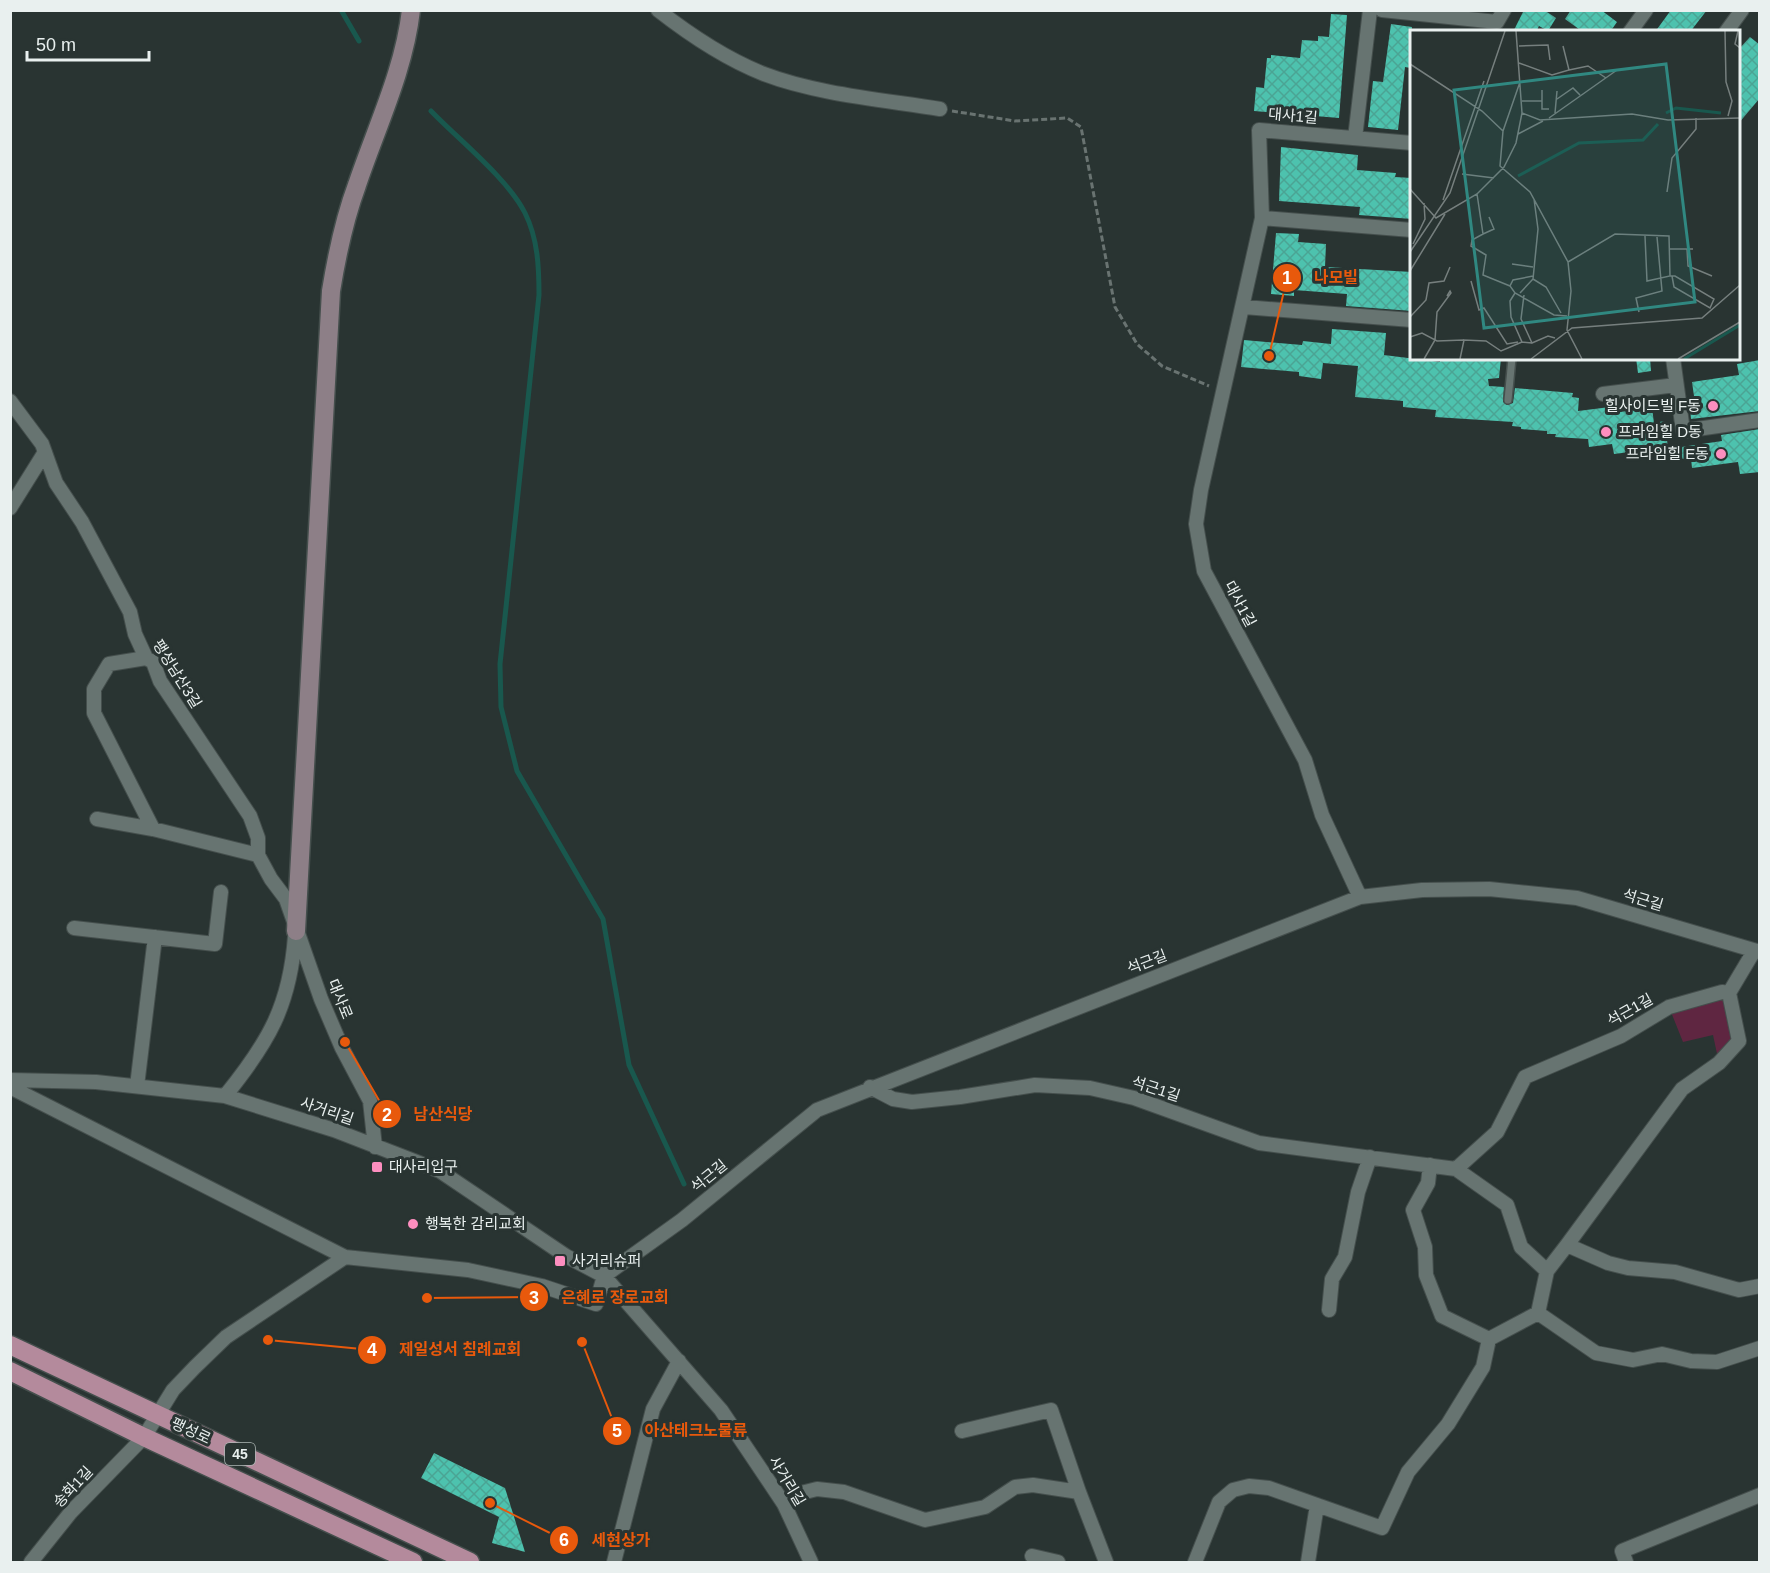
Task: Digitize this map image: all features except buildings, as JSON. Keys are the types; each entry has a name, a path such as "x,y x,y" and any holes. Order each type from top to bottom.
{"main road":[{"name":"팽성로","path":"10,1345 470,1563"},
{"name":"팽성로","path":"10,1371 144,1437 413,1563"}],"street":[{"path":"225,1096 270,1035 292,973 331,291 340,236 385,110 409,31 411,10"},
{"path":"658,10 693,37 764,74 833,92 940,109"},
{"path":"1355,138 1370,10"},
{"path":"1382,10 1497,21 1504,10"},
{"path":"1631,30 1646,10"},
{"path":"1727,30 1742,10"},
{"name":"대사1길","path":"1360,897 1322,815 1305,760 1204,571 1196,524 1201,490 1244,307 1262,218 1259,130 1410,143"},
{"path":"1262,218 1410,230"},
{"path":"1244,307 1410,320"},
{"path":"1673,360 1683,431 1760,420"},
{"path":"1603,394 1676,385"},
{"name":"팽성남산3길","path":"10,401 45,452 56,483 82,522 130,612 135,633 146,658 153,662 160,681 250,816 258,838 258,855 271,879 286,899 296,931"},
{"path":"10,508 45,452"},
{"path":"146,658 109,664 94,688 93,700 94,713 100,728 129,779 153,829"},
{"path":"97,819 153,829 258,855"},
{"name":"석근길","path":"604,1276 682,1220 817,1110 1360,897 1422,890 1489,889 1577,898 1757,951"},
{"path":"74,928 214,944 221,892"},
{"name":"대사로","path":"296,931 342,1048 370,1101 375,1147"},
{"path":"137,1086 155,937"},
{"path":"1195,1563 1219,1502 1233,1490 1249,1486 1269,1488 1382,1528 1408,1472 1448,1424 1483,1367 1489,1339 1538,1313 1547,1271 1682,1089 1719,1063 1739,1041 1729,993 1757,951"},
{"name":"석근1길","path":"1456,1169 1497,1132 1525,1077 1621,1036 1669,1007 1722,992 1729,993"},
{"name":"사거리길","path":"10,1080 96,1082 225,1096 334,1130 440,1171 566,1256 604,1276 721,1410 784,1504 811,1563"},
{"name":"석근1길","path":"870,1088 893,1099 912,1102 960,1097 1035,1084 1090,1088 1134,1098 1259,1143 1456,1169 1508,1205 1521,1247 1547,1271"},
{"path":"10,1087 345,1257 468,1270 542,1286 596,1304 604,1276"},
{"path":"1329,1311 1332,1279 1345,1257 1358,1192 1370,1157"},
{"path":"1430,1165 1428,1183 1413,1210 1425,1247 1426,1275 1442,1317 1489,1339"},
{"path":"1567,1245 1608,1263 1629,1268 1675,1272 1739,1290 1760,1286"},
{"name":"송화1길","path":"31,1563 71,1512 144,1437 173,1390 226,1337 345,1257"},
{"path":"1538,1313 1596,1353 1633,1360 1662,1353 1691,1361 1717,1362 1760,1348"},
{"path":"614,1563 653,1409 678,1361"},
{"path":"962,1431 1051,1410 1106,1563"},
{"path":"784,1504 797,1494 817,1489 835,1491 925,1520 985,1506 1015,1487 1033,1485 1079,1492"},
{"path":"1626,1563 1622,1551 1760,1496"},
{"path":"1308,1563 1317,1505"},
{"path":"1032,1556 1058,1563"}],"lane":[{"path":"1508,400 1512,360"}],"path":[{"path":"940,109 1015,121 1067,118 1081,127 1102,225 1106,271 1115,307 1137,344 1162,366 1198,380 1223,395"}],"shaded area":[{"path":"1722,992 1739,1041 1719,1063 1713,1035 1683,1042 1669,1007"}],"waterway":[{"path":"341,10 359,41"},
{"path":"431,111 507,187 525,213 535,243 539,295 500,664 501,707 517,771 603,919 629,1065 684,1184"}],"place":[{"name":"나모빌","path":"1269,356"},
{"name":"힐사이드빌 F동","path":"1713,406"},
{"name":"프라임힐 D동","path":"1606,432"},
{"name":"프라임힐 E동","path":"1721,454"},
{"name":"남산식당","path":"345,1042"},
{"name":"대사리입구","path":"377,1167"},
{"name":"행복한 감리교회","path":"413,1224"},
{"name":"사거리슈퍼","path":"560,1261"},
{"name":"은혜로 장로교회","path":"427,1298"},
{"name":"제일성서 침례교회","path":"268,1340"},
{"name":"아산테크노물류","path":"582,1342"},
{"name":"세현상가","path":"490,1503"}]}
